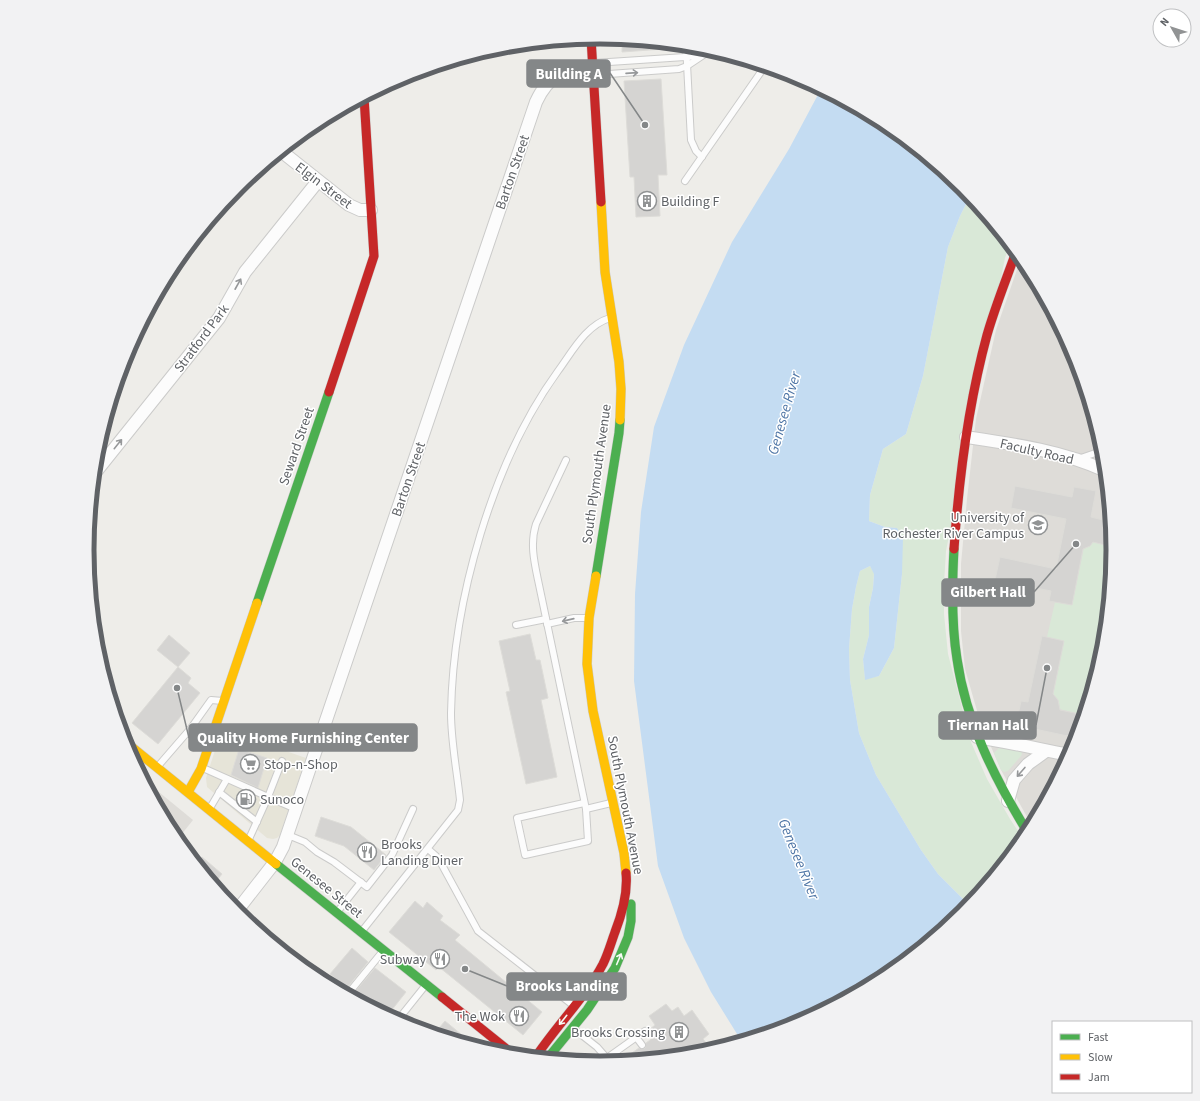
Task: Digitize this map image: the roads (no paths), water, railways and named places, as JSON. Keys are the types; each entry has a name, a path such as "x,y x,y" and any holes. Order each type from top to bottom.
{"main road":[{"name":"South Plymouth Avenue","path":"552,1055 604,988 623,950 630,928 631,916 631,903 627,886 624,853 589,687 587,658 589,618 620,419 620,375 605,272 591,44"},
{"name":"Seward Street","path":"188,792 198,777 202,767 371,268 374,256 364,102"},
{"path":"1014,259 988,334 975,388 966,437 952,581 952,620 960,679 977,737 990,768 1024,827"},
{"name":"Genesee Street","path":"134,749 503,1047"},
{"name":"South Plymouth Avenue","path":"538,1053 598,973 609,951 619,921 627,886"}],"street":[{"name":"Barton Street","path":"240,907 275,862 281,853 288,835 536,102 547,83 557,75 570,70 593,69"},
{"name":"Elgin Street","path":"285,154 354,208 360,210 371,210"},
{"name":"Stratford Park","path":"101,465 219,318 245,272 318,181"},
{"name":"Faculty Road","path":"966,437 1044,451 1100,468"},
{"path":"977,737 1026,745 1046,751 1064,754"},
{"path":"1008,801 1014,780 1028,764 1046,751"}],"lane":[{"path":"687,52 691,140 696,151 702,156"},
{"path":"593,69 700,56"},
{"path":"593,69 675,70 687,66 700,56"},
{"path":"685,181 762,71"},
{"path":"361,932 455,815 459,805 451,714 455,666 467,588 474,557 489,510 517,439 542,395 586,334 597,324 612,318"},
{"path":"1075,460 1097,452"},
{"path":"566,460 536,524 532,540 546,622 585,806 588,841 525,854 517,818 585,806 613,803"},
{"path":"516,625 574,618 589,618"},
{"path":"158,767 191,728 211,700 224,701"},
{"path":"191,728 213,735"},
{"path":"248,841 282,761"},
{"path":"202,767 296,809"},
{"path":"209,809 227,779"},
{"path":"219,792 257,822"},
{"path":"288,835 306,842 317,852 334,862 367,887 390,859 413,809"},
{"path":"428,849 436,856 442,865 478,931 574,1006"},
{"path":"337,912 361,882"},
{"path":"350,991 384,950"},
{"path":"400,1016 426,985"},
{"path":"573,1028 598,1047 606,1057"},
{"path":"614,1057 645,1031"},
{"path":"636,1037 642,1045"}],"water":[{"name":"Genesee River","path":"819,94 881,129 934,170 967,202 948,247 923,376 906,434 883,449 870,495 869,521 885,527 897,528 903,538 902,574 894,648 879,676 865,680 863,659 869,635 869,607 874,574 870,566 860,571 852,609 849,649 850,680 859,733 876,775 921,850 938,874 965,901 934,931 908,952 881,972 853,989 824,1005 794,1018 739,1037 711,992 684,938 658,866 634,681 635,594 641,512 654,427 684,345 732,242 789,149"}],"place":[{"name":"Building A","path":"645,125"},
{"name":"Building F","path":"647,201"},
{"name":"University of Rochester River Campus","path":"1038,525"},
{"name":"Gilbert Hall","path":"1076,544"},
{"name":"Tiernan Hall","path":"1047,668"},
{"name":"Quality Home Furnishing Center","path":"177,688"},
{"name":"Stop-n-Shop","path":"250,764"},
{"name":"Sunoco","path":"246,799"},
{"name":"Brooks Landing Diner","path":"367,852"},
{"name":"Subway","path":"440,959"},
{"name":"Brooks Landing","path":"465,969"},
{"name":"The Wok","path":"519,1016"},
{"name":"Brooks Crossing","path":"679,1032"}]}
